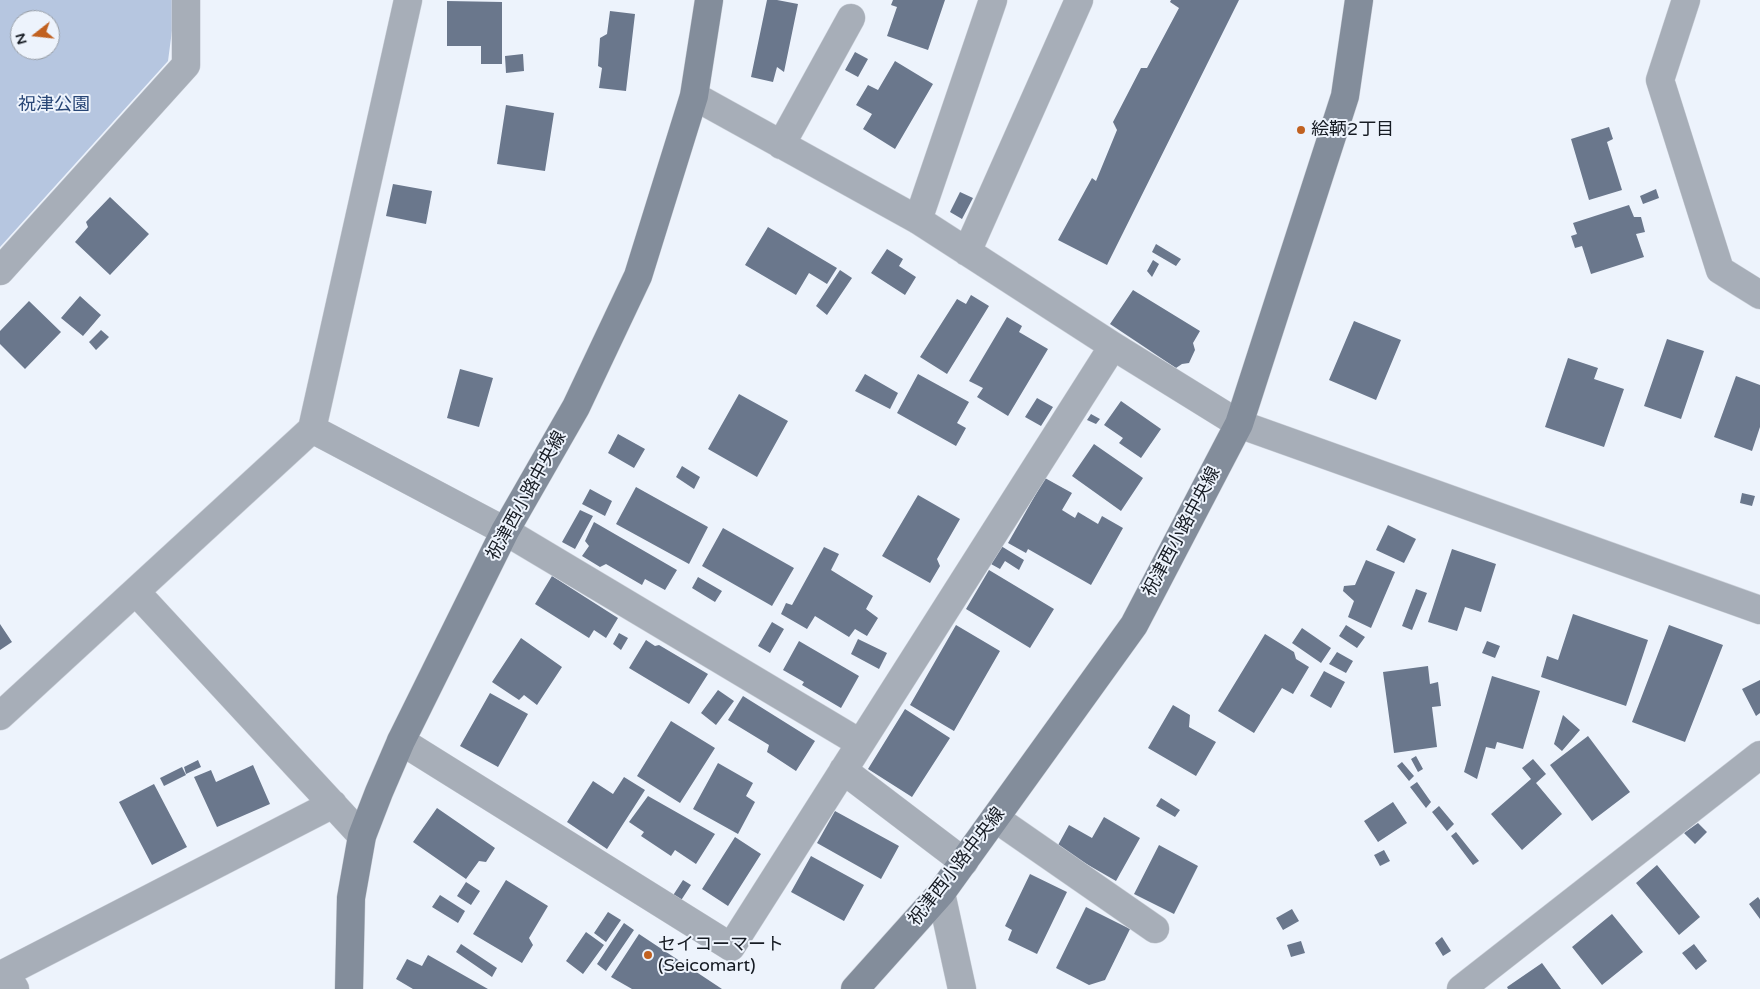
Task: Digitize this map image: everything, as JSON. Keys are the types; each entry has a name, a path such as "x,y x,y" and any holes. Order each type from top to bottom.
{"main road":[{"name":"祝津西小路中央線","path":"349,989 351,898 362,836 401,741 505,531 576,406 638,276 694,96 709,0"},
{"name":"祝津西小路中央線","path":"855,989 941,893 1134,625 1239,424 1345,96 1360,0"}],"street":[{"path":"0,271 186,65 186,0"},
{"path":"0,716 312,429 408,0"},
{"path":"918,220 993,0"},
{"path":"1686,0 1660,80 1720,270 1760,295"},
{"path":"967,252 1074,2"},
{"path":"781,145 851,18"},
{"path":"694,96 918,220 1113,346 1239,424 1760,610"},
{"path":"401,741 731,947 1113,346"},
{"path":"312,429 505,531 860,743"},
{"path":"136,592 362,836"},
{"path":"1461,989 1760,754"},
{"path":"843,770 964,862"},
{"path":"15,989 5,973 333,804"},
{"path":"995,818 1155,929"},
{"path":"941,893 962,989"}],"green space":[{"name":"祝津公園","path":"0,0 176,0 168,61 0,247"}],"building":[{"path":"767,0 798,4 784,72 777,67 773,82 751,77"},
{"path":"893,0 945,0 928,50 887,36 897,7 891,5"},
{"path":"1171,0 1239,0 1107,265 1058,240 1092,178 1096,181 1117,130 1113,122 1141,68 1147,68 1179,8 1170,2"},
{"path":"447,1 502,2 502,64 481,64 481,46 447,46"},
{"path":"610,11 635,14 626,91 599,88 602,68 598,66 600,38 607,34"},
{"path":"855,52 868,59 858,77 845,70"},
{"path":"523,54 524,71 506,73 505,56"},
{"path":"895,61 933,84 895,149 863,129 872,114 856,105 868,85 878,90"},
{"path":"506,105 554,113 545,171 497,164"},
{"path":"1609,127 1613,139 1607,142 1622,190 1589,200 1571,139"},
{"path":"393,184 432,191 426,224 386,216"},
{"path":"1656,189 1659,198 1643,204 1640,196"},
{"path":"960,192 973,198 962,219 950,212"},
{"path":"110,197 149,234 110,275 75,242 88,227 86,222"},
{"path":"1629,205 1634,217 1641,217 1645,232 1636,234 1644,257 1591,274 1582,246 1575,248 1571,236 1577,234 1573,223"},
{"path":"768,227 837,268 827,284 809,273 796,295 745,265"},
{"path":"1156,244 1181,259 1176,266 1152,252"},
{"path":"887,249 903,259 899,266 916,277 905,295 871,273"},
{"path":"1153,260 1159,264 1152,277 1147,271"},
{"path":"840,270 852,278 827,315 816,306"},
{"path":"1133,290 1200,331 1193,343 1195,350 1189,363 1182,364 1176,368 1110,324"},
{"path":"971,295 989,306 947,374 920,357 957,299 966,304"},
{"path":"80,296 101,315 83,336 61,318"},
{"path":"29,301 61,332 25,369 0,344 0,331"},
{"path":"1007,317 1022,326 1019,332 1048,349 1008,416 977,397 983,388 969,381"},
{"path":"1354,321 1401,340 1376,400 1329,380"},
{"path":"101,330 109,337 96,350 89,342"},
{"path":"1667,339 1704,351 1681,419 1644,406"},
{"path":"1568,358 1598,368 1594,379 1624,389 1604,447 1545,427"},
{"path":"460,369 493,378 479,427 447,418"},
{"path":"865,374 898,393 890,409 855,391"},
{"path":"918,374 969,402 957,423 966,428 956,446 897,413"},
{"path":"1736,376 1760,385 1760,427 1752,451 1714,437"},
{"path":"739,394 788,421 757,477 708,449"},
{"path":"1037,398 1053,407 1041,426 1025,417"},
{"path":"1121,401 1161,429 1141,458 1119,443 1123,438 1104,425"},
{"path":"1091,414 1100,419 1096,424 1087,420"},
{"path":"618,434 645,449 634,468 608,453"},
{"path":"1094,444 1143,478 1121,511 1072,476"},
{"path":"682,466 700,477 694,489 676,477"},
{"path":"1045,478 1072,493 1062,510 1075,518 1078,512 1098,524 1102,516 1123,528 1091,585 1028,549 1026,553 1008,543"},
{"path":"636,487 708,527 689,564 616,524"},
{"path":"590,489 612,501 605,516 582,504"},
{"path":"1742,493 1755,496 1752,506 1740,503"},
{"path":"918,495 960,519 937,559 940,566 930,583 882,556"},
{"path":"580,510 593,516 575,549 562,542"},
{"path":"594,522 677,570 665,590 645,579 642,585 606,564 600,567 582,556 589,546 585,541"},
{"path":"1388,525 1416,539 1404,563 1376,550"},
{"path":"723,528 794,568 772,606 702,566"},
{"path":"1001,546 1024,560 1019,570 1005,561 1000,569 991,564"},
{"path":"824,547 839,554 831,570 873,596 866,609 878,618 867,636 855,629 849,637 815,616 807,629 781,614 786,603 792,605"},
{"path":"1452,549 1496,564 1481,612 1465,607 1457,631 1428,622"},
{"path":"1366,560 1395,572 1371,628 1348,617 1354,601 1343,591 1344,586 1355,585"},
{"path":"989,570 1054,609 1030,648 966,609"},
{"path":"552,576 618,618 606,638 594,630 589,638 535,604"},
{"path":"698,577 722,591 715,602 692,588"},
{"path":"1416,589 1427,593 1412,630 1402,626"},
{"path":"1573,614 1648,640 1626,706 1541,677 1547,656 1558,660"},
{"path":"772,622 784,629 770,653 758,646"},
{"path":"0,624 12,642 0,650"},
{"path":"956,625 1000,651 954,731 910,705"},
{"path":"1346,625 1365,637 1357,648 1339,636"},
{"path":"1669,625 1723,645 1685,742 1632,722"},
{"path":"1302,628 1331,648 1321,663 1292,643"},
{"path":"619,633 628,638 621,650 613,644"},
{"path":"1265,634 1294,652 1296,659 1309,667 1293,694 1282,688 1254,733 1218,711"},
{"path":"521,638 562,667 537,705 524,695 519,700 492,682"},
{"path":"858,639 887,653 879,669 851,654"},
{"path":"646,640 655,646 659,645 708,674 689,704 629,668"},
{"path":"799,641 859,676 841,708 802,685 804,682 783,670"},
{"path":"1487,641 1500,646 1495,658 1482,653"},
{"path":"1337,652 1353,661 1346,673 1329,664"},
{"path":"1428,666 1430,684 1438,682 1441,706 1432,707 1437,747 1394,753 1383,672"},
{"path":"1324,671 1345,682 1331,708 1310,696"},
{"path":"1492,676 1540,691 1523,749 1497,742 1495,749 1486,747 1477,779 1464,772"},
{"path":"1760,680 1760,713 1756,716 1742,689"},
{"path":"718,690 734,701 716,725 701,713"},
{"path":"490,693 528,714 498,767 460,746"},
{"path":"743,696 815,741 796,771 767,752 769,745 728,720"},
{"path":"1173,705 1190,715 1189,727 1216,742 1196,776 1148,748"},
{"path":"905,709 950,738 912,797 868,769"},
{"path":"1563,715 1580,730 1562,751 1554,744"},
{"path":"671,721 715,748 680,803 637,776"},
{"path":"1588,736 1630,792 1592,821 1550,765"},
{"path":"1416,756 1423,769 1418,772 1411,759"},
{"path":"1533,759 1546,774 1536,783 1562,814 1522,850 1491,814 1531,779 1522,768"},
{"path":"198,760 201,767 186,774 184,767"},
{"path":"1402,762 1414,776 1409,781 1397,766"},
{"path":"718,763 753,783 746,796 755,802 738,834 693,809"},
{"path":"253,765 270,804 217,827 194,777 211,770 216,782"},
{"path":"182,767 186,775 164,786 160,778"},
{"path":"624,777 645,790 607,849 567,822 593,781 613,794"},
{"path":"1417,782 1431,802 1426,808 1410,787"},
{"path":"154,784 187,847 152,865 119,802"},
{"path":"648,796 715,834 696,864 675,850 671,856 641,836 644,832 629,822"},
{"path":"1161,798 1180,810 1175,817 1156,806"},
{"path":"1393,802 1407,823 1378,842 1364,821"},
{"path":"1439,806 1454,824 1447,831 1432,812"},
{"path":"437,808 495,848 486,862 479,861 466,879 413,842"},
{"path":"835,811 899,846 881,879 817,843"},
{"path":"1104,817 1140,838 1116,881 1057,847 1069,825 1092,838"},
{"path":"1698,823 1707,832 1695,844 1684,833"},
{"path":"1456,832 1479,861 1473,865 1451,836"},
{"path":"735,837 761,854 728,906 702,889"},
{"path":"1159,845 1198,866 1174,914 1134,894"},
{"path":"1384,850 1390,861 1380,866 1374,855"},
{"path":"811,856 864,885 844,921 791,892"},
{"path":"1657,865 1700,917 1679,935 1636,883"},
{"path":"1030,874 1067,892 1037,954 1008,940 1012,930 1005,926"},
{"path":"506,880 548,906 529,938 533,945 522,963 473,934"},
{"path":"683,880 691,885 680,902 672,897"},
{"path":"466,882 480,891 471,905 457,896"},
{"path":"440,895 465,911 458,923 432,907"},
{"path":"1758,897 1760,900 1760,919 1749,904"},
{"path":"1086,907 1130,929 1105,980 1089,985 1056,968"},
{"path":"1292,909 1299,921 1283,930 1276,918"},
{"path":"608,912 621,920 606,942 594,933"},
{"path":"1612,914 1643,952 1602,985 1572,947"},
{"path":"624,923 634,930 606,971 597,964"},
{"path":"586,932 604,945 583,974 566,961"},
{"name":"セイコーマート (Seicomart)","path":"639,934 722,989 632,989 611,977"},
{"path":"1442,937 1451,951 1443,956 1435,943"},
{"path":"1301,941 1305,953 1291,957 1287,945"},
{"path":"461,944 497,968 492,977 456,952"},
{"path":"1694,944 1707,961 1696,970 1682,953"},
{"path":"428,955 488,989 413,989 396,979 407,959 422,966"},
{"path":"1542,963 1561,989 1508,989 1507,987"}],"place":[{"name":"絵鞆2丁目","path":"1301,130"},
{"name":"セイコーマート (Seicomart)","path":"648,955"}]}
